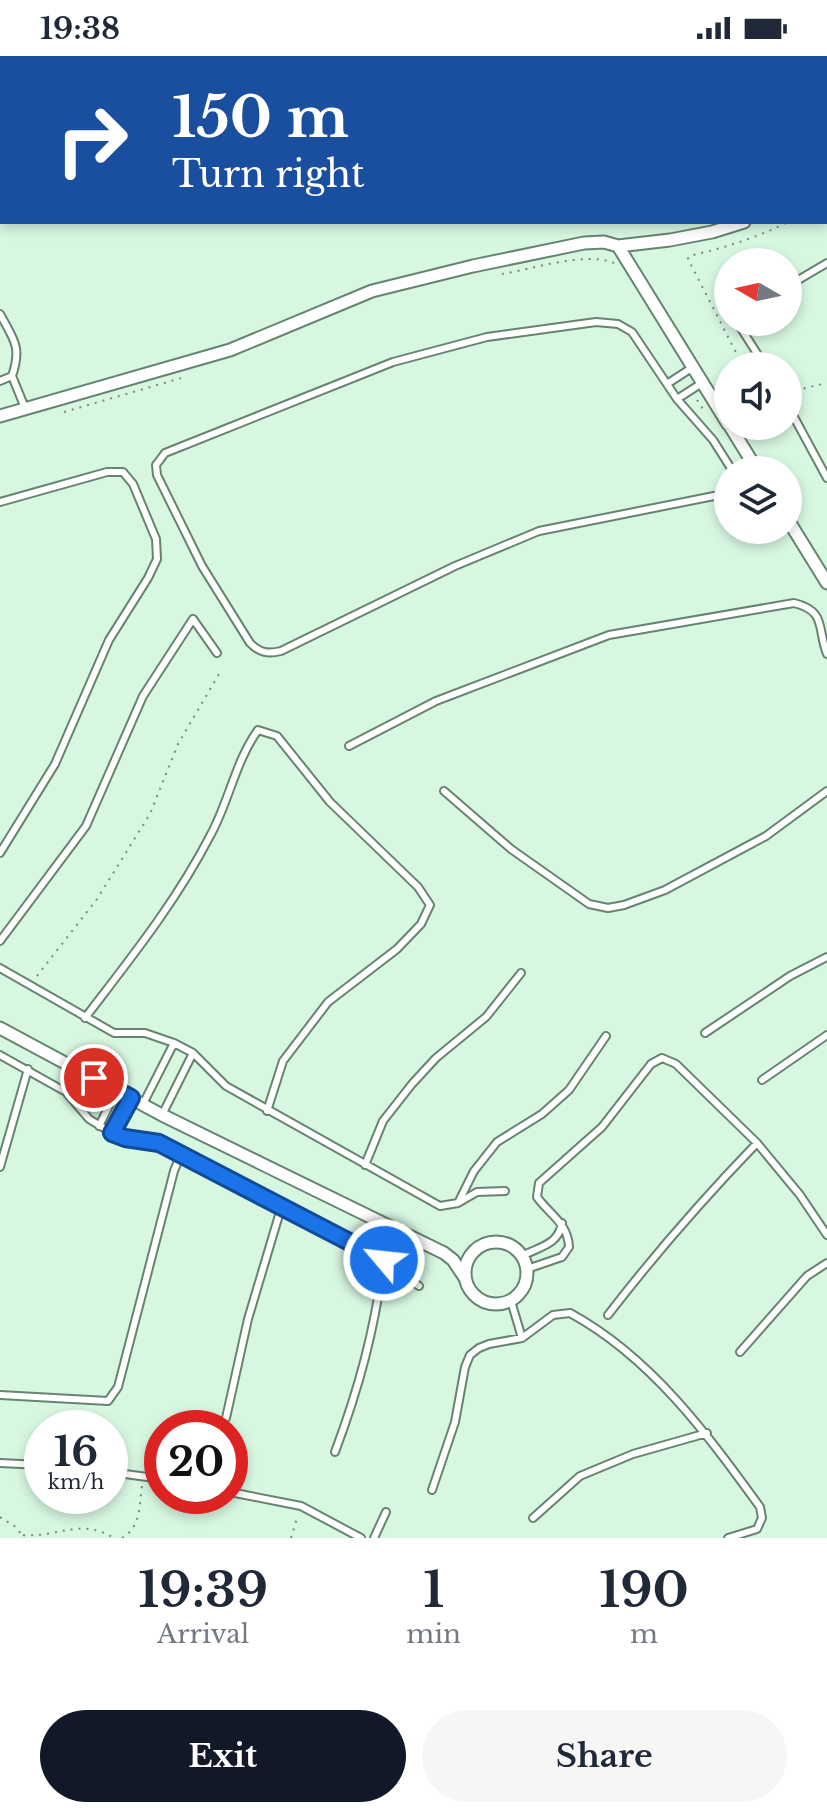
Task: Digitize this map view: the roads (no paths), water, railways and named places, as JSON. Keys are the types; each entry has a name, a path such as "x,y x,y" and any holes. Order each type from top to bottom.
{"street":[{"path":"0,416 230,350 372,291 584,243 604,242 618,246 670,240 738,224"},
{"path":"618,246 702,383 714,395"},
{"path":"802,543 827,583"},
{"path":"0,1028 162,1115 444,1253 453,1260 470,1292 482,1302 497,1305 511,1301 524,1287 527,1269 522,1256 509,1244 486,1243 456,1254 444,1253"},
{"path":"465,1278 466,1262 476,1249"}],"lane":[{"path":"802,278 827,263"},
{"path":"0,314 18,346 18,360 12,376 25,408"},
{"path":"714,496 539,531 455,566 281,651 271,653 261,652 250,643 202,566 157,475 156,465 165,453 393,362 487,337 596,322 618,324 632,332 677,399 723,456"},
{"path":"667,384 693,367"},
{"path":"0,381 12,376"},
{"path":"677,399 702,383"},
{"path":"802,432 827,478"},
{"path":"0,502 107,472 123,472 133,484 156,539 157,559 109,640 55,764 0,853"},
{"path":"349,746 436,701 609,635 794,603 806,606 815,613 822,624 827,654"},
{"path":"0,941 86,826 143,696 193,619 217,653"},
{"path":"85,1018 175,899 212,833 245,748 258,730 277,736 330,802 418,887 430,905 421,924 397,949 328,1002 283,1061 267,1111"},
{"path":"444,791 511,849 589,904 608,908 665,890 766,836 827,791"},
{"path":"705,1033 790,976 827,957"},
{"path":"0,968 114,1033 145,1033 193,1053 226,1086 440,1206 458,1203 477,1192 505,1191"},
{"path":"365,1165 383,1121 412,1084 436,1058 486,1017 521,973"},
{"path":"762,1080 827,1035"},
{"path":"458,1203 474,1171 497,1142 542,1114 569,1090 606,1036"},
{"path":"143,1104 174,1043"},
{"path":"162,1115 193,1053"},
{"path":"0,1055 66,1092 81,1111 99,1126 125,1138 159,1143 384,1260 419,1286"},
{"path":"527,1269 556,1259 566,1252 569,1241 562,1223 537,1197 539,1183 602,1127 656,1060 669,1059 676,1064 757,1143 800,1195 827,1235"},
{"path":"0,1167 28,1069"},
{"path":"99,1126 117,1090"},
{"path":"112,1133 131,1098"},
{"path":"608,1315 655,1255 757,1143"},
{"path":"0,1395 108,1401 118,1387 181,1154"},
{"path":"228,1410 248,1319 282,1205"},
{"path":"522,1256 555,1240 562,1223"},
{"path":"335,1452 358,1390 371,1339 384,1260"},
{"path":"740,1352 807,1276 827,1263"},
{"path":"511,1301 522,1338"},
{"path":"432,1490 455,1422 470,1355 489,1344 522,1338 553,1315 570,1313 645,1366 707,1433 760,1507 762,1518 757,1529 728,1538"},
{"path":"533,1518 580,1476 633,1454 707,1433"},
{"path":"0,1463 24,1464"},
{"path":"248,1496 301,1506 361,1538"},
{"path":"374,1538 386,1512"}]}
